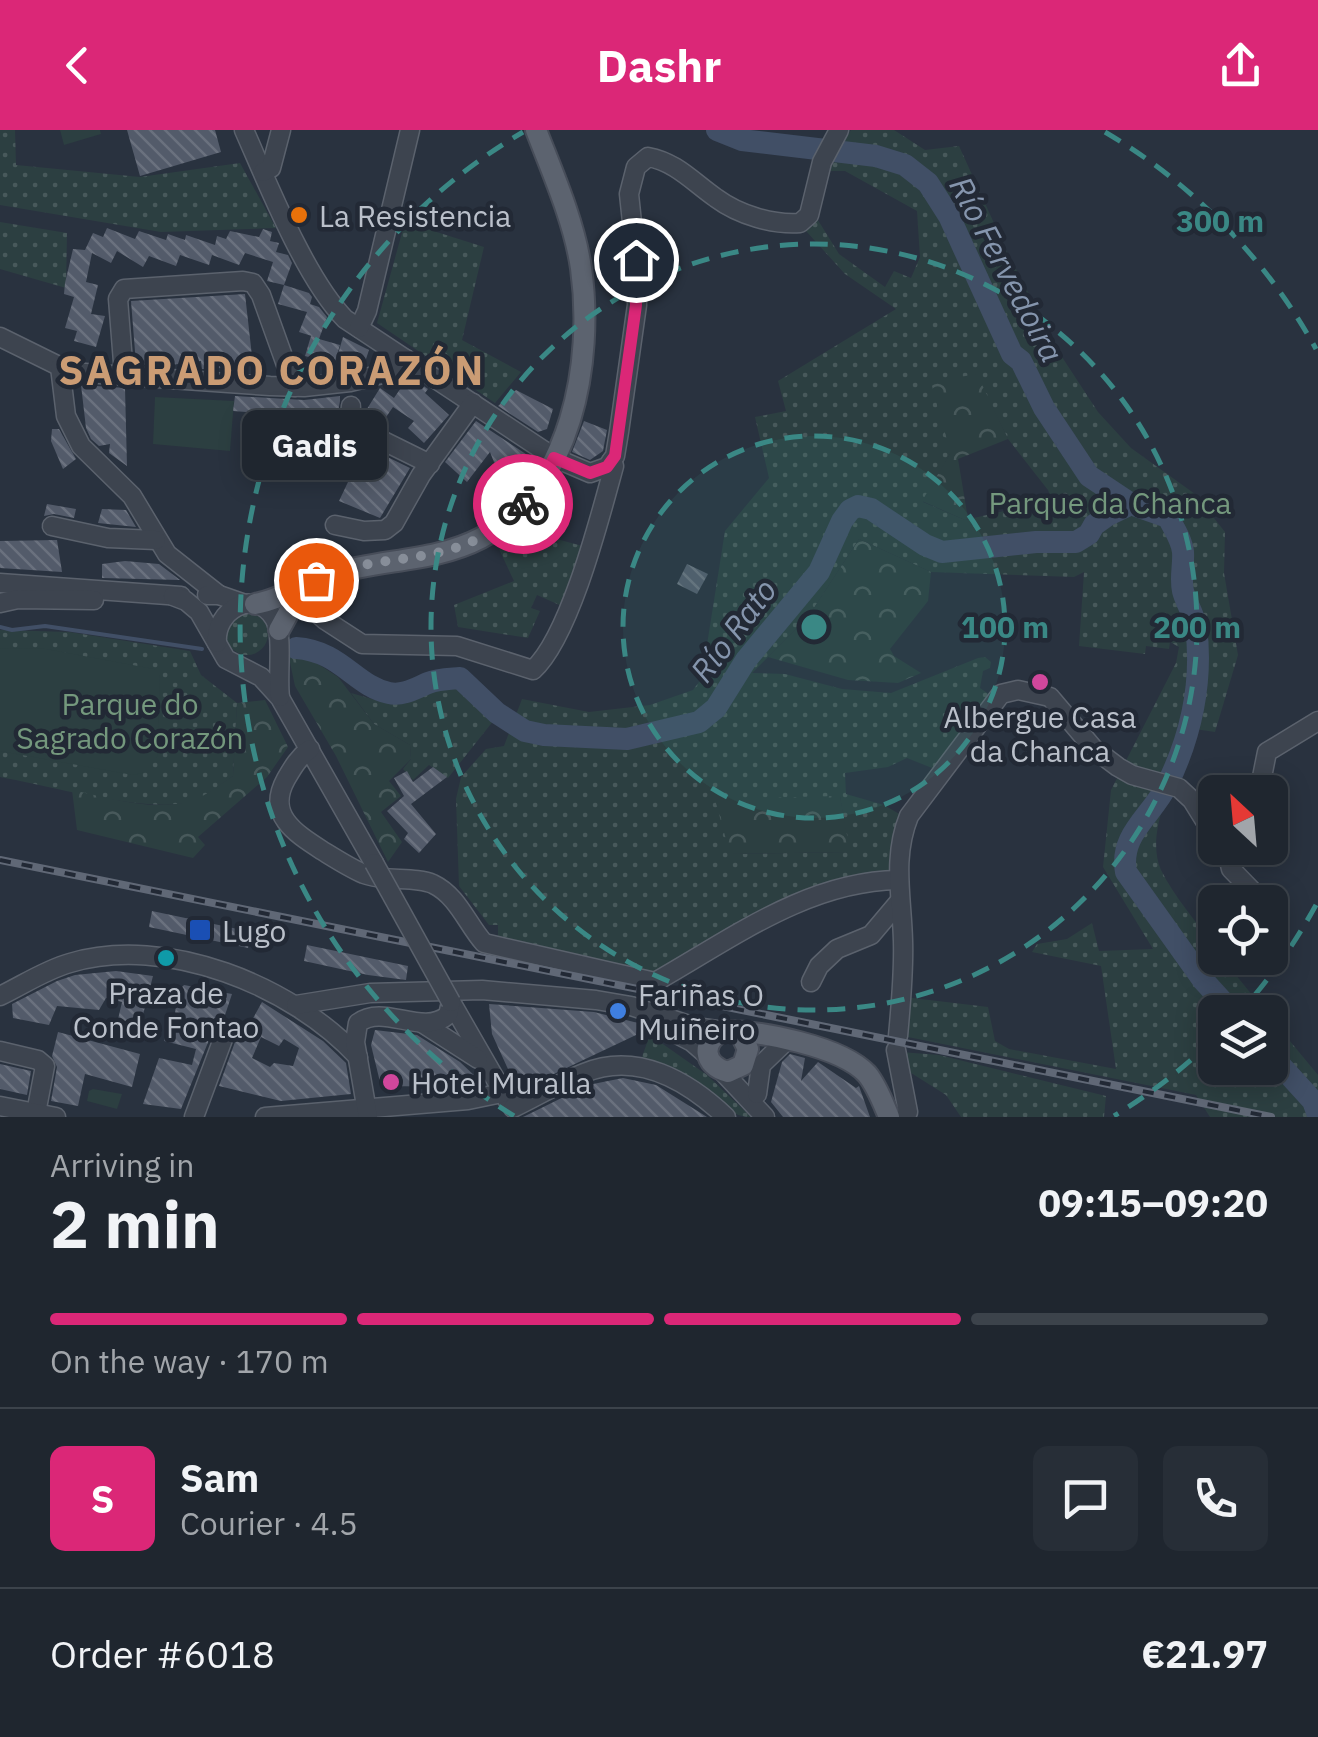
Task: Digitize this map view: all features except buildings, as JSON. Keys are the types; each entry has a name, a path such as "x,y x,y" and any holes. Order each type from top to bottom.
{"main road":[{"path":"250,604 302,590 334,573 437,554 474,542 497,529 541,482 554,458 578,390 584,301 576,240 536,130"},
{"path":"278,637 302,590"},
{"path":"731,1052 770,1036 843,1058 860,1068 876,1087 889,1117"}],"street":[{"path":"244,130 290,232 334,307 359,328 554,458 590,473 607,467 612,460 619,432 636,305 629,194 636,167 648,157 672,164 720,202 766,221 800,223 809,215 822,162 836,134"},
{"path":"263,172 271,168 281,130"},
{"path":"359,328 410,130"},
{"path":"124,375 118,299 124,288 243,281 253,283 260,295 294,387"},
{"path":"0,337 71,372 294,387 382,374 406,359"},
{"path":"60,367 70,425 82,446 132,496 167,554 219,595"},
{"path":"334,525 364,531 385,530 394,524 473,403"},
{"path":"351,406 349,424 430,464"},
{"path":"302,590 324,620 362,644 457,646 532,670 543,659 578,582 596,533 614,466 612,460"},
{"path":"52,526 108,538 156,540"},
{"path":"0,582 173,596 219,595 250,604 271,614 278,637 280,698"},
{"path":"0,604 18,599 92,601 108,591"},
{"path":"173,596 199,612 226,659 262,678 280,698 370,869 511,1106"},
{"path":"217,643 216,632 222,617 228,610 250,604"},
{"path":"243,667 261,664 278,637"},
{"path":"905,1117 908,1112 897,1043 903,936 898,903 901,836 909,816 1001,694 1018,690 1050,696 1094,749 1132,775 1172,784 1198,810"},
{"path":"1262,775 1267,752 1318,721"},
{"path":"310,749 298,759 280,790 278,806 282,820 297,835 401,882 430,882 463,911 484,943 655,982 810,896 851,883 898,880"},
{"path":"1230,865 1247,885"},
{"path":"811,982 819,966 837,949 871,936 898,903"},
{"path":"0,996 70,963 126,956 201,964 296,1005 358,1057"},
{"path":"296,1005 370,992 482,990 611,1003 695,1027 731,1052 768,1117"},
{"path":"368,1112 355,1034 362,1019 380,1017 422,1023 445,1018 450,1002"},
{"path":"611,1003 679,1035 731,1052 768,1117"},
{"path":"422,1023 483,1062"},
{"path":"194,1117 223,1039"},
{"path":"758,1094 761,1065 789,1042"},
{"path":"0,1052 38,1060 44,1066 46,1115 0,1106"},
{"path":"265,1117 511,1106 587,1071 632,1065 676,1078 726,1117"}],"green space":[{"path":"0,130 15,130 16,165 140,177 240,163 276,228 161,232 0,205"},
{"path":"60,130 100,130 101,134 64,145"},
{"name":"Parque da Chanca","path":"851,130 894,130 925,150 959,146 1008,254 1062,357 1098,412 1131,448 1195,494 1225,532 1224,573 1238,655 1215,732 1195,729 1173,780 1160,818 1157,854 1161,870 1198,925 1198,975 1236,975 1252,995 1198,995 1198,1085 1288,1085 1288,1039 1318,1075 1318,1117 1210,1117 1196,1095 903,1036 904,997 988,1007 995,1041 1009,1049 1116,1069 1101,966 1032,952 1037,944 1067,939 1092,923 1099,951 1153,949 1103,867 1111,790 1176,663 1179,647 1170,642 1169,649 1146,646 1145,654 1079,646 1084,572 1074,577 931,572 859,539 808,617 752,673 785,674 842,689 891,693 978,658 985,657 991,662 990,668 983,671 980,688 990,695 937,770 907,758 888,767 845,773 846,794 884,805 906,818 899,826 890,874 858,880 657,978 579,962 573,953 498,939 498,925 489,925 459,886 456,799 461,777 486,749 504,746 522,699 589,712 650,705 693,690 717,658 706,651 725,531 769,478 755,417 786,411 778,381 896,309 845,274 806,231 816,217 839,254 885,287 894,271 911,278 920,257 917,211 845,171 827,171","holes":["976,374 1008,439 1052,500 965,520 923,502 950,454","840,796 849,852 731,854"]},
{"path":"0,222 67,233 66,288 0,269"},
{"path":"405,222 484,247 462,340 521,372 495,403 377,323"},
{"path":"977,374 1008,439 958,459 968,519 965,520 922,501 950,454 931,382"},
{"path":"155,397 234,401 230,451 153,444"},
{"path":"520,529 586,547 564,607 537,595 531,608 540,611 528,638 458,627 454,605 514,581 499,549"},
{"path":"859,539 931,572 928,601 890,649 894,656 921,673 898,683 848,680 768,657 808,617"},
{"path":"247,613 262,619 268,634 262,649 247,655 232,649 226,634 232,619"},
{"name":"Parque do Sagrado Corazón","path":"0,630 69,632 190,651 201,675 237,703 233,776 198,799 175,804 126,802 0,777"},
{"path":"0,648 46,649 154,669 160,676 157,757 142,773 133,775 0,751"},
{"path":"298,651 338,677 374,724 410,745 411,759 389,781 401,796 381,812 402,842 388,862 336,756 295,686 288,653"},
{"path":"442,683 458,683 494,720 448,778 429,765 413,780 403,769 411,759 410,745 374,724 351,693 379,701"},
{"path":"265,700 288,747 267,777 198,837 205,845 193,858 77,830 72,790 131,803 177,804 202,797 233,776 237,703"},
{"path":"840,796 850,852 730,854 716,803 744,798"},
{"path":"650,1035 707,1075 751,1117 726,1108 674,1070 640,1062"},
{"path":"901,1052 939,1055 1106,1096 1104,1117 961,1117 946,1095 908,1071"},
{"path":"93,1089 122,1094 117,1109 87,1101"}],"waterway":[{"name":"Río Fervedoira","path":"717,130 742,140 876,156 905,165 928,183 949,216 1012,354 1021,361 1044,408 1089,476 1131,504 1168,517 1182,547 1183,591 1196,627 1196,688 1189,728 1175,766 1161,796 1132,836 1127,847 1126,872 1217,995"},
{"name":"Río Rato","path":"296,648 325,655 366,683 394,694 460,678 497,713 525,731 627,739 699,722 716,708 746,660 819,572 842,521 858,506 871,509 942,552 1076,542 1108,515 1131,504"},
{"name":"Río Rato","path":"0,627 12,630 45,626 202,649"},
{"path":"1288,1074 1313,1101 1318,1115"}],"railway":[{"path":"0,860 1271,1117"}],"way so far":[{"path":"316,580 474,542 497,529 523,504"}],"place":[{"name":"La Resistencia","path":"299,215"},
{"name":"Gadis","path":"316,580"},
{"name":"Albergue Casa da Chanca","path":"1040,682"},
{"name":"Lugo","path":"200,930"},
{"name":"Praza de Conde Fontao","path":"166,958"},
{"name":"Fariñas O Muiñeiro","path":"618,1011"},
{"name":"Hotel Muralla","path":"391,1082"}],"district":[{"name":"SAGRADO CORAZÓN","path":"272,370"}],"route":[{"path":"523,504 554,458 590,473 607,467 615,456 636,305 636,260"}]}
